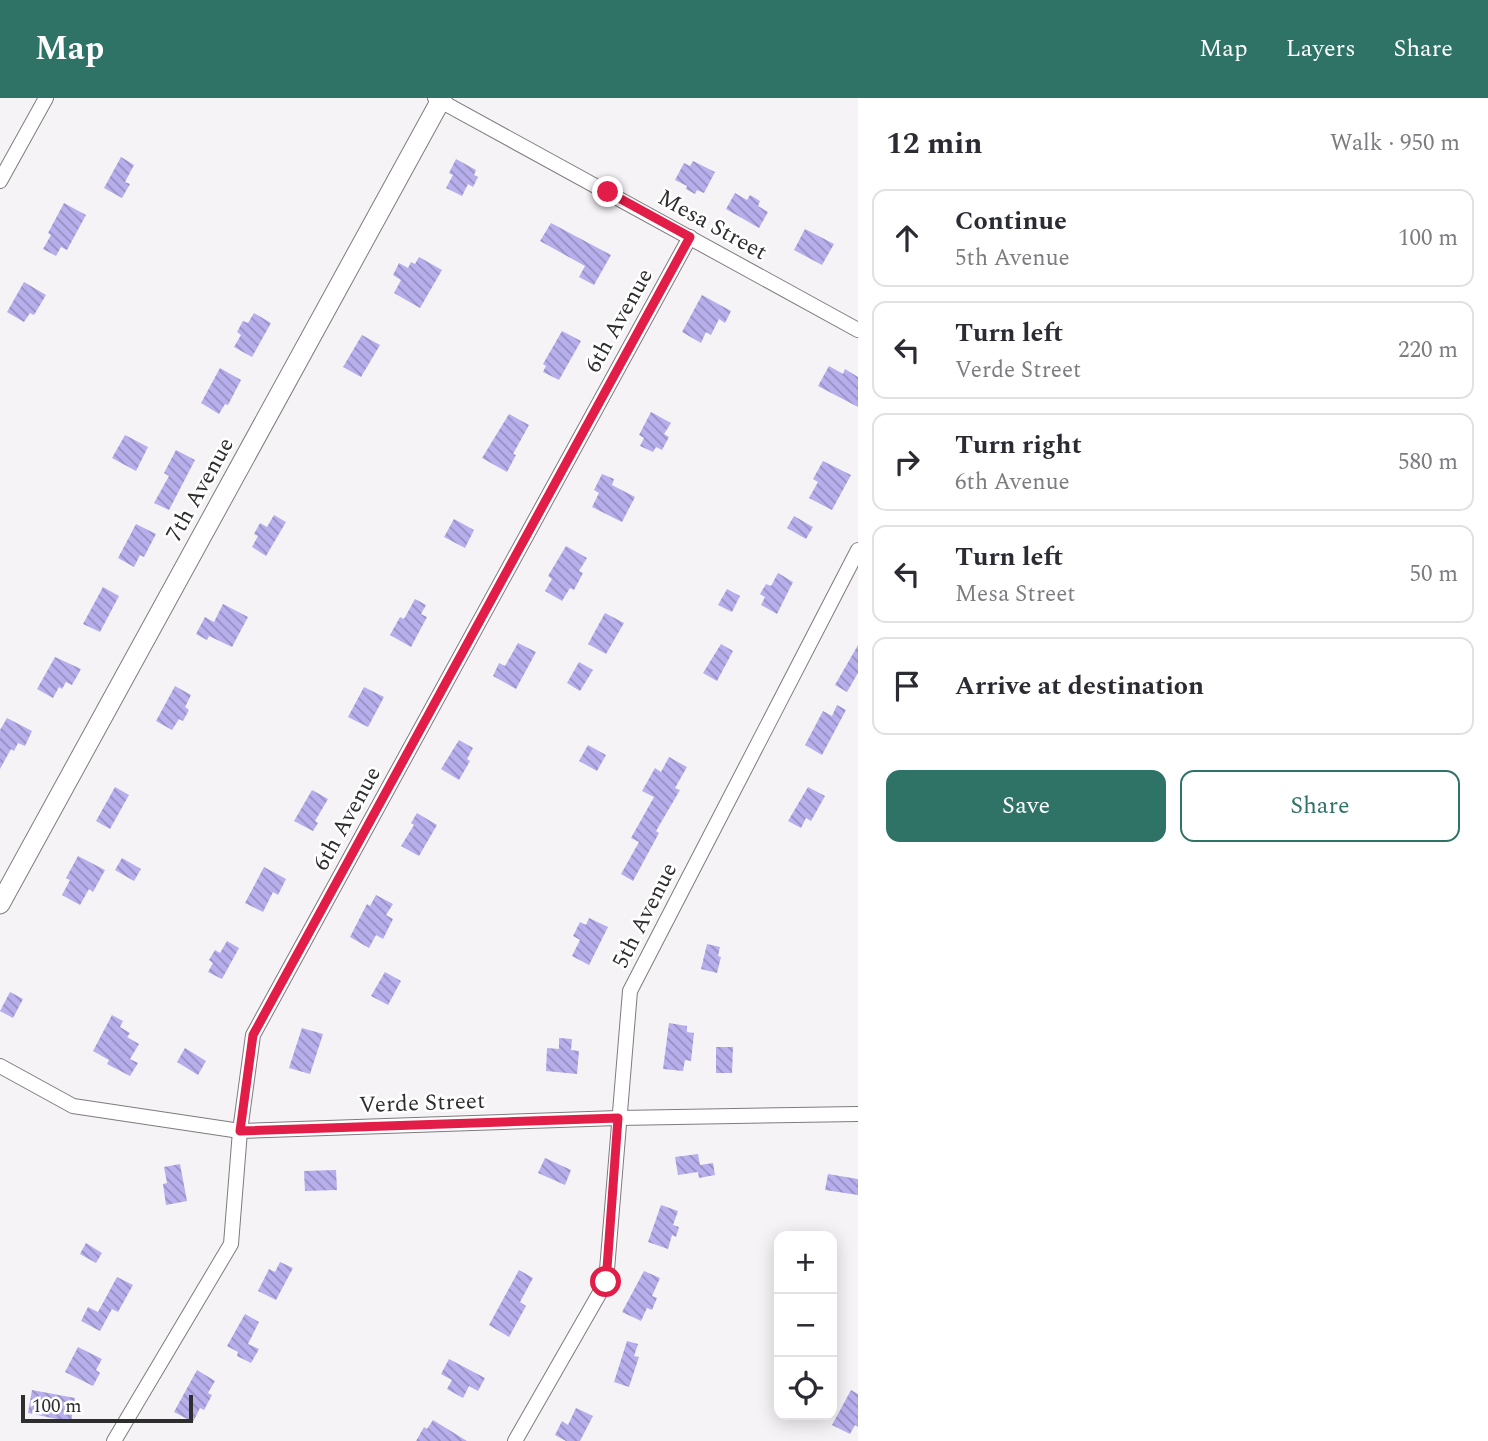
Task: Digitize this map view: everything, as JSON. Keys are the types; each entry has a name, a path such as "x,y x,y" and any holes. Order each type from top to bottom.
{"street":[{"path":"0,181 46,98"},
{"name":"Mesa Street","path":"439,99 858,330"},
{"name":"7th Avenue","path":"0,904 439,99"},
{"name":"6th Avenue","path":"114,1441 232,1244 240,1131 253,1035 690,237"},
{"name":"5th Avenue","path":"515,1441 606,1282 630,991 858,550"},
{"name":"Verde Street","path":"0,1066 73,1106 240,1131 618,1118 858,1114"}],"building":[{"path":"121,157 134,165 125,182 130,184 122,198 104,188"},
{"path":"456,159 476,170 474,175 478,177 473,187 468,184 462,196 446,188 453,175 449,173"},
{"path":"693,161 715,172 704,193 697,190 695,194 675,180 684,163 690,166"},
{"path":"735,193 747,200 750,195 760,201 758,206 768,212 759,228 726,209"},
{"path":"64,203 86,215 67,250 61,247 56,256 43,249"},
{"path":"551,223 611,255 594,285 579,277 585,266 540,241"},
{"path":"805,229 834,244 822,265 794,250"},
{"path":"419,257 442,270 420,308 394,293 401,280 393,275 399,263 408,268 411,262 415,264"},
{"path":"24,282 46,295 34,315 30,313 24,322 7,312"},
{"path":"702,295 731,311 725,323 719,319 711,335 706,332 701,343 682,332"},
{"path":"254,313 271,323 252,357 234,347 241,335 237,332 243,321 248,323"},
{"path":"562,331 581,341 559,380 543,372 546,366 543,364"},
{"path":"362,335 380,345 361,377 343,367"},
{"path":"829,366 843,374 845,369 858,377 858,407 818,386"},
{"path":"220,368 241,380 228,405 225,404 219,414 201,403"},
{"path":"651,412 671,423 664,434 669,437 662,450 656,447 653,452 640,446 644,438 639,435"},
{"path":"509,414 529,425 513,454 516,455 507,472 482,458"},
{"path":"125,435 148,447 136,471 112,458"},
{"path":"176,450 195,460 169,510 154,503 169,476 164,473"},
{"path":"823,461 851,475 832,510 809,498 818,482 813,479"},
{"path":"602,474 614,479 612,485 635,497 622,522 592,507 599,493 594,490"},
{"path":"274,515 286,522 266,556 252,547 258,536 254,534 260,523 267,527"},
{"path":"794,516 813,527 806,539 787,528"},
{"path":"454,519 474,530 465,548 444,537"},
{"path":"136,524 156,534 144,557 140,555 134,567 118,558"},
{"path":"566,546 587,558 579,571 583,573 574,590 570,588 562,601 545,591 552,579 548,576"},
{"path":"778,573 793,582 777,614 761,605 765,597 760,594 766,584 771,586"},
{"path":"103,587 119,596 100,632 83,624"},
{"path":"727,589 740,596 732,612 718,605"},
{"path":"415,599 426,605 421,614 427,617 411,647 390,635 400,617 404,619"},
{"path":"223,604 248,617 232,647 209,636 207,640 196,634 205,617 214,622"},
{"path":"605,613 624,623 606,654 588,644"},
{"path":"518,643 536,652 516,689 493,676 499,663 505,666"},
{"path":"721,644 733,651 717,681 703,673"},
{"path":"858,645 858,673 847,692 835,685"},
{"path":"55,657 81,669 72,685 66,682 62,689 59,687 53,698 37,689"},
{"path":"579,662 593,670 580,691 567,683"},
{"path":"175,686 191,695 185,707 189,710 183,721 179,719 172,730 156,721"},
{"path":"364,687 384,697 368,727 348,717"},
{"path":"837,705 846,710 822,755 805,745 823,711 832,716"},
{"path":"7,718 32,731 25,746 18,743 14,751 11,749 0,769 0,730"},
{"path":"459,740 473,748 467,759 470,761 459,780 441,769"},
{"path":"588,745 606,755 597,771 579,761"},
{"path":"669,757 687,767 675,788 680,790 656,831 659,833 633,881 621,874 639,842 631,838 654,797 642,791 655,768 661,772"},
{"path":"115,787 129,795 110,829 96,821"},
{"path":"808,787 825,796 811,821 806,818 801,828 788,821"},
{"path":"312,790 328,799 315,821 318,823 313,831 294,821"},
{"path":"417,813 437,825 419,856 401,846 414,825 411,823"},
{"path":"78,856 105,870 93,892 89,889 80,905 62,895 70,880 66,878"},
{"path":"122,858 141,869 134,881 115,870"},
{"path":"264,867 286,879 278,895 273,892 263,912 245,903"},
{"path":"376,895 393,904 386,915 393,919 383,939 376,935 369,948 350,937 367,904 370,906"},
{"path":"589,918 608,927 589,965 572,956 580,940 573,936 580,922 586,925"},
{"path":"227,941 239,948 222,979 208,972 213,963 209,960 215,950 220,953"},
{"path":"707,944 720,947 718,956 721,957 717,973 701,969"},
{"path":"385,972 401,981 388,1005 371,996"},
{"path":"10,992 23,999 13,1018 0,1011"},
{"path":"112,1015 123,1021 120,1027 130,1033 127,1037 139,1044 130,1059 138,1063 130,1076 107,1064 109,1060 93,1051"},
{"path":"669,1023 687,1026 687,1032 694,1033 691,1061 685,1060 683,1071 663,1069"},
{"path":"302,1028 323,1034 310,1074 289,1068"},
{"path":"559,1038 572,1039 571,1050 579,1051 577,1074 546,1071 547,1048 559,1049"},
{"path":"716,1047 733,1047 732,1073 716,1073"},
{"path":"185,1048 206,1061 198,1075 177,1062"},
{"path":"698,1154 700,1165 713,1163 715,1175 699,1178 698,1172 678,1175 675,1157"},
{"path":"545,1158 571,1170 565,1185 538,1173"},
{"path":"180,1164 187,1201 166,1205 163,1184 167,1183 164,1167"},
{"path":"336,1170 337,1190 305,1191 304,1171"},
{"path":"828,1174 858,1179 858,1195 825,1190"},
{"path":"661,1205 678,1211 673,1225 679,1227 676,1237 672,1235 668,1249 648,1242"},
{"path":"86,1243 102,1253 96,1263 80,1254"},
{"path":"280,1262 293,1268 276,1300 258,1291 269,1269 275,1272"},
{"path":"519,1270 533,1278 520,1302 526,1306 509,1337 489,1325"},
{"path":"644,1271 660,1278 652,1296 657,1298 652,1310 647,1308 641,1321 622,1312"},
{"path":"117,1277 133,1285 118,1312 112,1309 100,1331 81,1321 88,1307 98,1312"},
{"path":"245,1314 259,1322 248,1344 259,1349 251,1363 237,1356 238,1352 227,1346"},
{"path":"627,1341 638,1344 634,1356 639,1357 629,1387 614,1382"},
{"path":"78,1347 102,1359 96,1370 100,1373 93,1386 65,1372"},
{"path":"449,1359 485,1378 478,1391 469,1386 463,1398 447,1389 452,1380 441,1374"},
{"path":"197,1370 215,1381 208,1393 212,1395 204,1410 200,1408 193,1422 174,1412"},
{"path":"32,1390 75,1398 71,1422 28,1413"},
{"path":"851,1390 858,1394 858,1427 855,1425 850,1434 832,1425"},
{"path":"576,1408 593,1416 580,1441 566,1441 555,1435 562,1421 568,1425"},
{"path":"433,1420 467,1441 416,1441 424,1427 427,1429"}],"route":[{"path":"606,1282 618,1118 240,1131 253,1035 690,237 608,192"}]}
